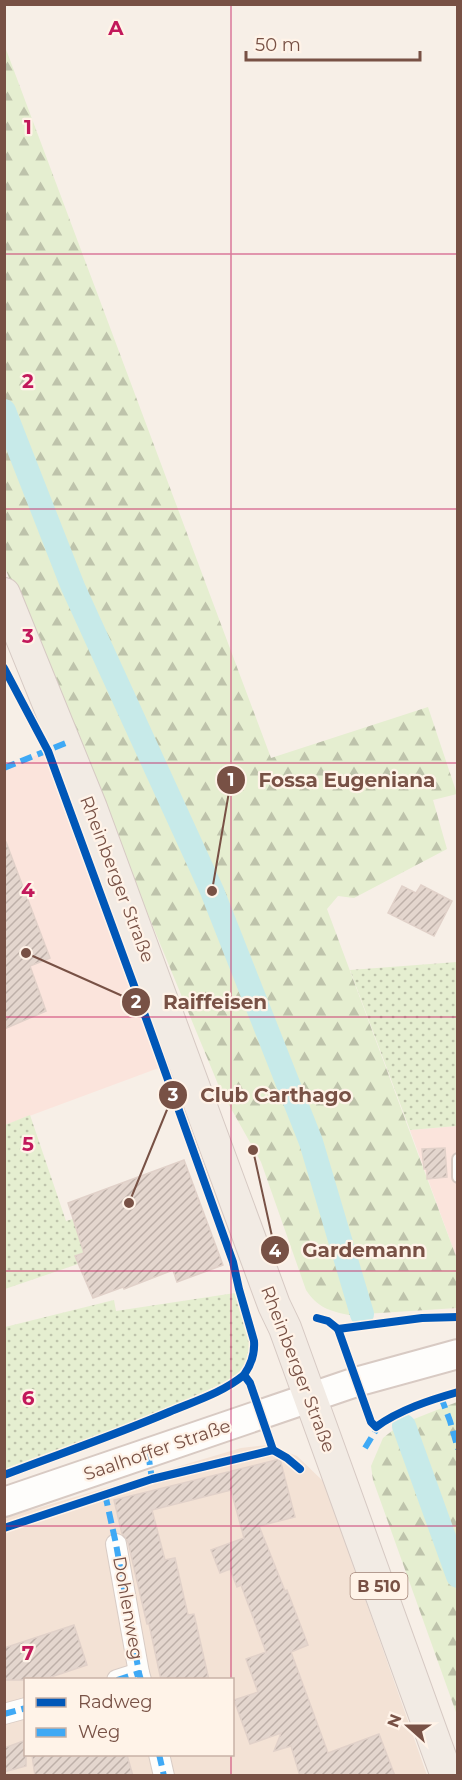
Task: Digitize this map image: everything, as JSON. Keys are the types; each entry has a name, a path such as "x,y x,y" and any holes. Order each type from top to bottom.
{"main road":[{"name":"Rheinberger Straße","path":"4,594 91,808 274,1305 285,1328 447,1776"},
{"name":"Saalhoffer Straße","path":"4,1502 374,1376 458,1354"}],"street":[{"name":"Dohlenweg","path":"116,1544 140,1676"},
{"path":"4,1714 24,1709"},
{"path":"159,1756 164,1776"}],"lane":[{"path":"458,1159 458,1177"}],"shaded area":[{"path":"66,743 183,1059 5,1125 5,768"},
{"path":"457,1126 457,1259 410,1130"},
{"path":"267,1445 297,1456 324,1482 427,1775 5,1775 4,1518 241,1448"}],"green space":[{"path":"4,44 271,758 428,707 457,794 433,800 447,849 354,898 338,896 327,909 457,1259 457,1308 349,1315 324,1307 315,1301 306,1290 261,1162 220,1089 5,568"},
{"path":"457,962 457,1126 410,1130 350,970"},
{"path":"30,1115 66,1221 76,1218 87,1252 75,1256 78,1264 5,1289 5,1125"},
{"path":"235,1293 249,1339 249,1349 248,1360 243,1369 232,1379 164,1410 5,1471 5,1327 114,1300 116,1311"},
{"path":"457,1402 457,1715 373,1480 371,1466 383,1438 397,1427"}],"building":[{"path":"4,842 6,842 50,958 30,966 46,1011 4,1029"},
{"path":"421,885 452,901 434,936 388,913 402,886 416,893"},
{"path":"445,1148 447,1177 427,1179 422,1149"},
{"path":"184,1160 223,1265 177,1282 173,1270 93,1298 75,1256 84,1253 68,1203"},
{"path":"280,1459 295,1517 259,1526 308,1645 291,1652 328,1753 379,1734 395,1776 300,1776 291,1746 274,1751 281,1733 250,1744 234,1700 258,1692 246,1659 266,1652 241,1585 237,1587 230,1569 220,1573 211,1550 244,1538 231,1490 152,1510 165,1560 175,1558 188,1615 194,1614 209,1678 161,1678 128,1542 122,1534 114,1500"},
{"path":"74,1625 87,1665 48,1678 4,1680 4,1648"},
{"path":"24,1741 26,1766 4,1772 4,1748"},
{"path":"32,1756 127,1756 133,1776 35,1776"}],"waterway":[{"path":"4,411 73,587 212,891 311,1142 362,1314"},
{"path":"404,1426 458,1576"}],"marked path":[{"path":"4,768 66,743"},
{"path":"441,1397 458,1449"},
{"path":"365,1448 379,1425"},
{"path":"148,1453 152,1479"},
{"path":"105,1494 139,1673"},
{"path":"123,1678 139,1673 140,1678"},
{"path":"4,1714 24,1709"},
{"path":"159,1756 164,1776"}],"cycle path":[{"path":"4,668 48,751 233,1262 254,1341 252,1359 244,1375 250,1383 273,1450 300,1469"},
{"path":"338,1329 422,1318 458,1317"},
{"path":"317,1318 328,1321 338,1329 371,1422 376,1427 426,1402 458,1392"},
{"path":"4,1475 128,1429 198,1400 227,1387 244,1375"},
{"path":"4,1528 152,1479 273,1450"}],"place":[{"name":"Fossa Eugeniana","path":"212,891"},
{"name":"Raiffeisen","path":"26,953"},
{"name":"Gardemann","path":"253,1150"},
{"name":"Club Carthago","path":"129,1203"}]}
